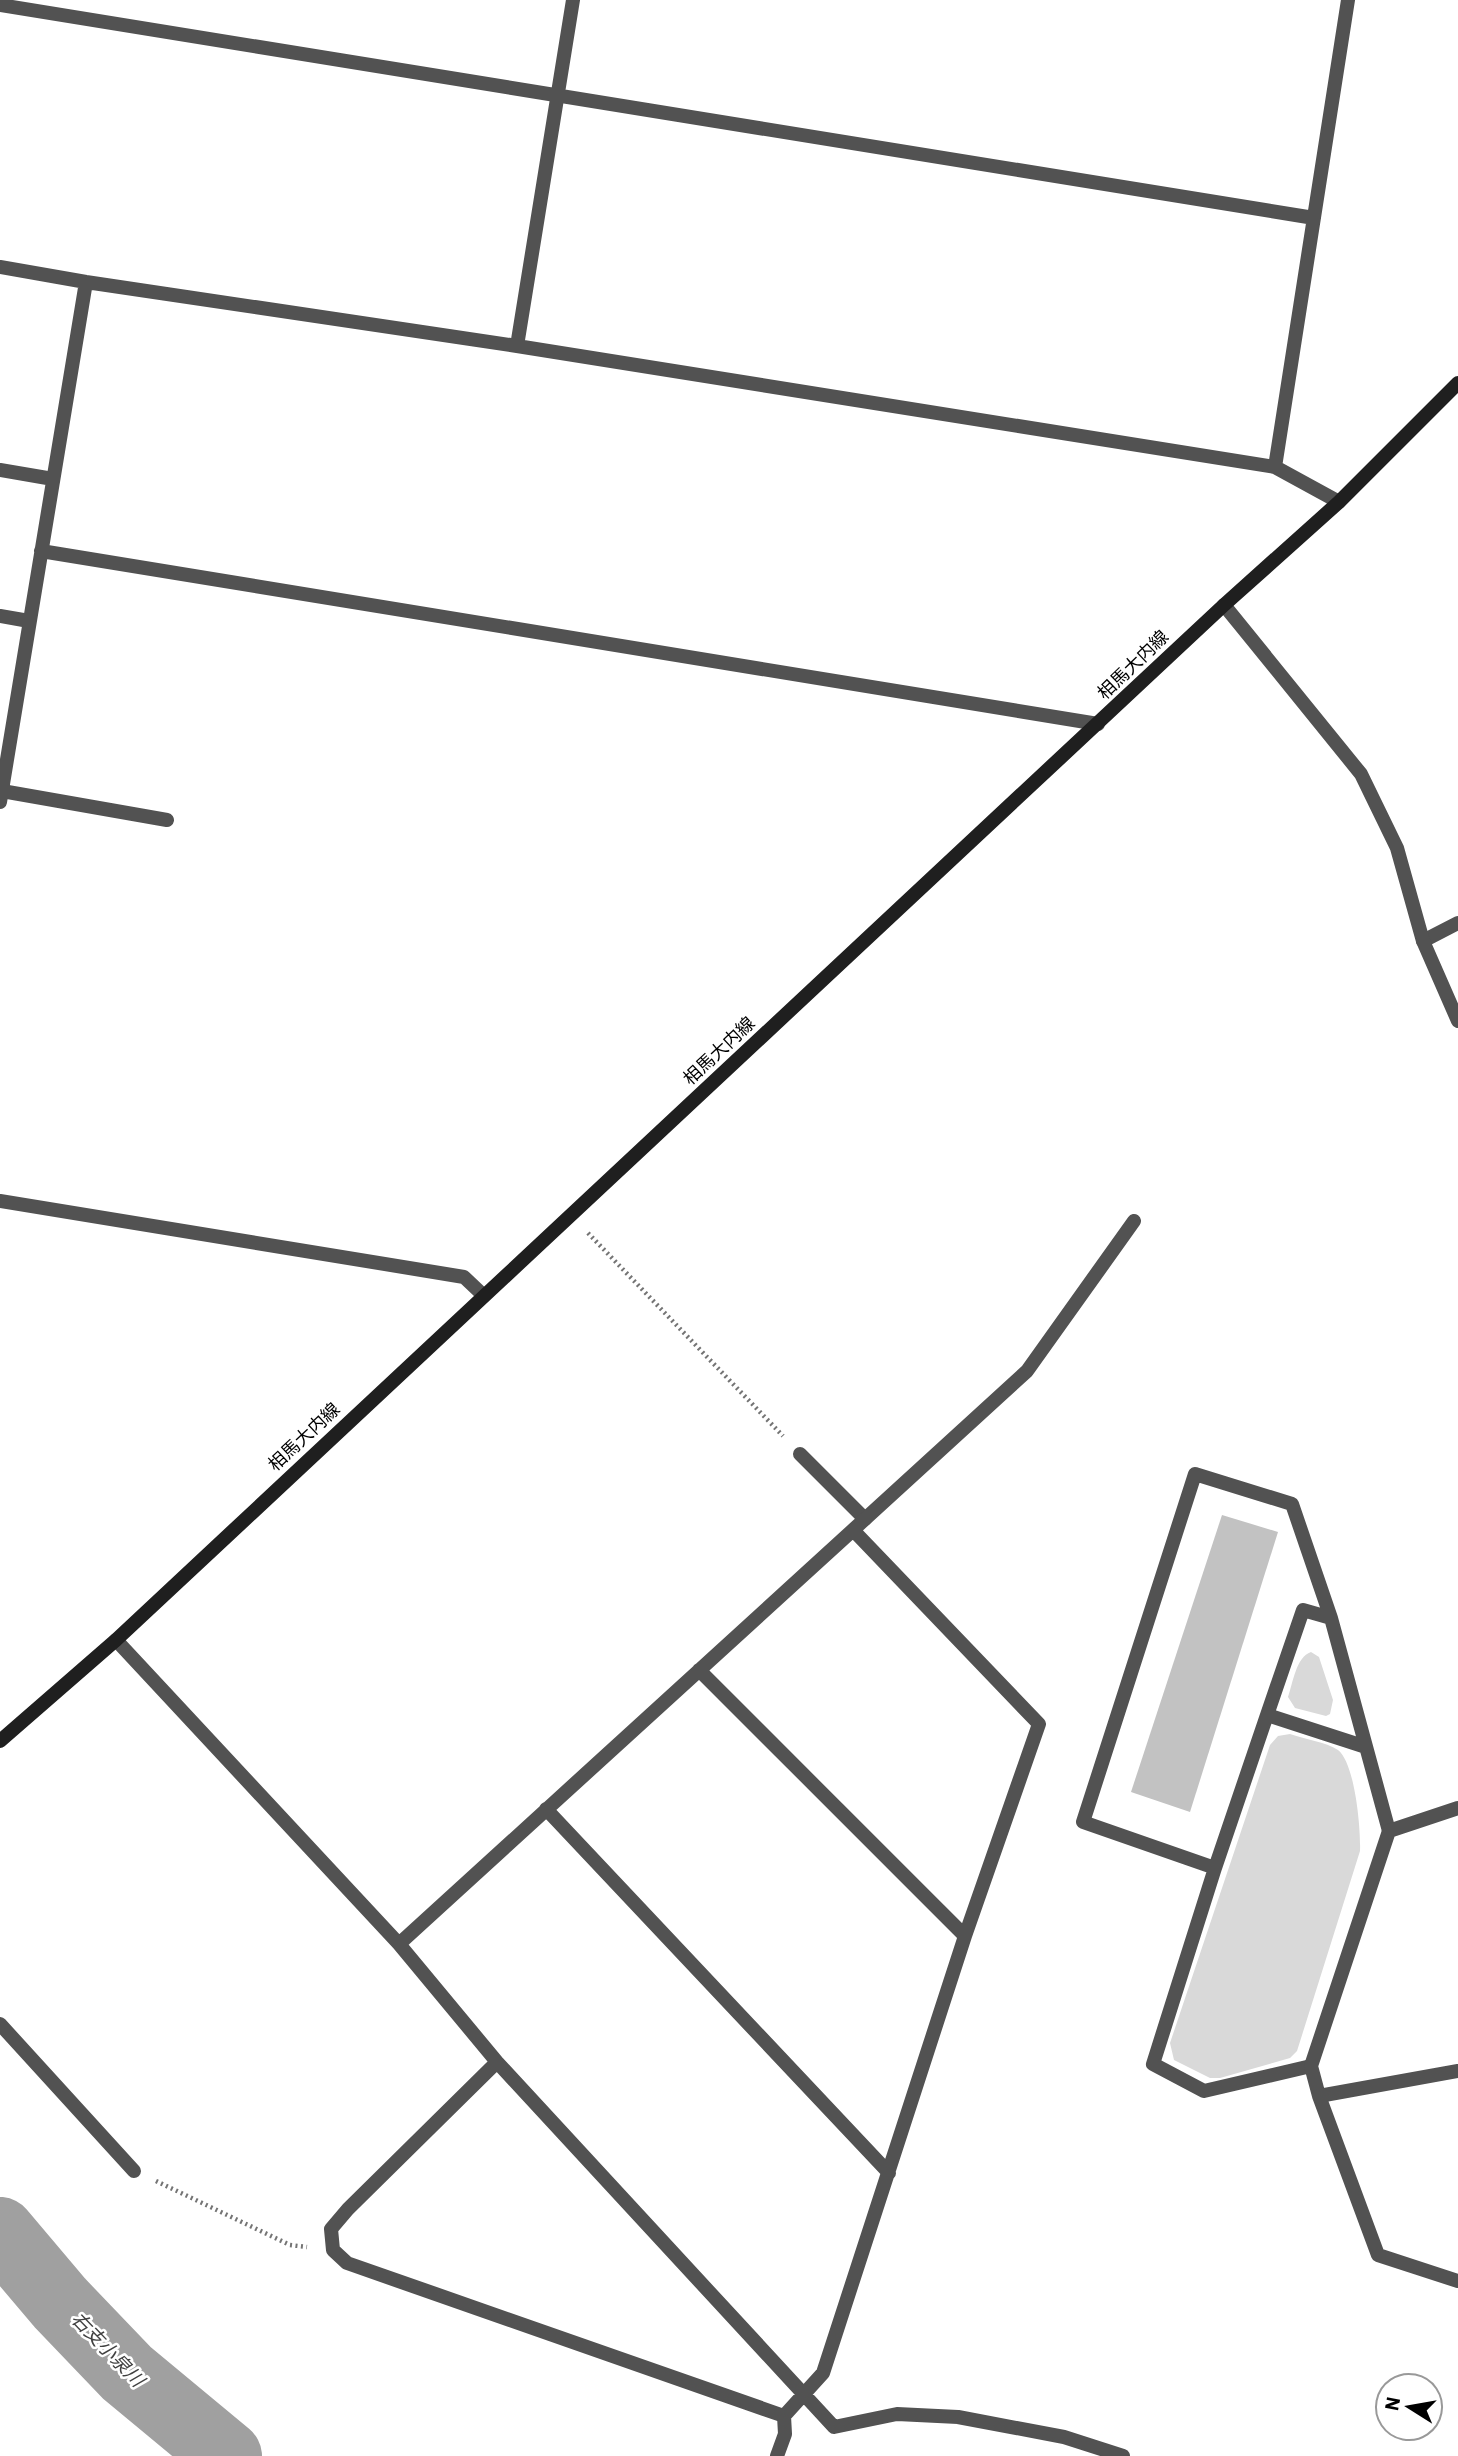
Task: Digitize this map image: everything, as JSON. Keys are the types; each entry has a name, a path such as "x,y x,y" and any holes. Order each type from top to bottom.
{"main road":[{"name":"相馬大内線","path":"0,1741 116,1640 1224,605 1339,502 1458,383"}],"street":[{"path":"517,346 573,0"},
{"path":"1275,467 1348,0"},
{"path":"0,5 1314,218"},
{"path":"0,267 1275,467 1339,502"},
{"path":"86,282 29,621 5,746 1,796 167,820"},
{"path":"0,470 53,479"},
{"path":"41,551 1098,724"},
{"path":"1224,605 1361,775 1397,848 1423,941 1458,1021"},
{"path":"0,616 29,621"},
{"path":"1423,941 1458,923"},
{"path":"0,1201 464,1277 483,1295"},
{"path":"399,1944 1027,1371 1134,1222"},
{"path":"800,1454 865,1520"},
{"path":"1216,1868 1083,1822 1195,1474 1292,1504 1331,1618 1389,1830 1311,2066 1378,2255 1458,2281"},
{"path":"777,2456 785,2434 783,2416 823,2373 965,1936 1039,1724 853,1530"},
{"path":"1311,2066 1205,2091 1153,2064 1303,1610 1331,1618"},
{"path":"116,1640 399,1944 497,2062 834,2427 897,2414 958,2417 1064,2437 1123,2456"},
{"path":"699,1670 965,1936"},
{"path":"1267,1715 1366,1747"},
{"path":"1389,1830 1458,1808"},
{"path":"546,1810 889,2173"},
{"path":"0,2024 134,2171"},
{"path":"497,2062 348,2209 331,2229 333,2250 346,2263 783,2416"},
{"path":"1320,2096 1458,2071"}],"path":[{"path":"570,1215 800,1454"},
{"path":"134,2171 290,2245 333,2250"}],"shaded area":[{"path":"1311,1652 1319,1657 1333,1700 1330,1714 1326,1716 1295,1708 1288,1697 1298,1665"},
{"path":"1290,1734 1333,1747 1344,1757 1356,1797 1360,1851 1297,2051 1290,2058 1220,2078 1210,2078 1174,2060 1170,2043 1270,1745 1278,1736"}],"building":[{"path":"1222,1515 1278,1532 1190,1812 1131,1792"}],"waterway":[{"name":"右支小泉川","path":"0,2232 60,2303 127,2373 227,2456"}]}
